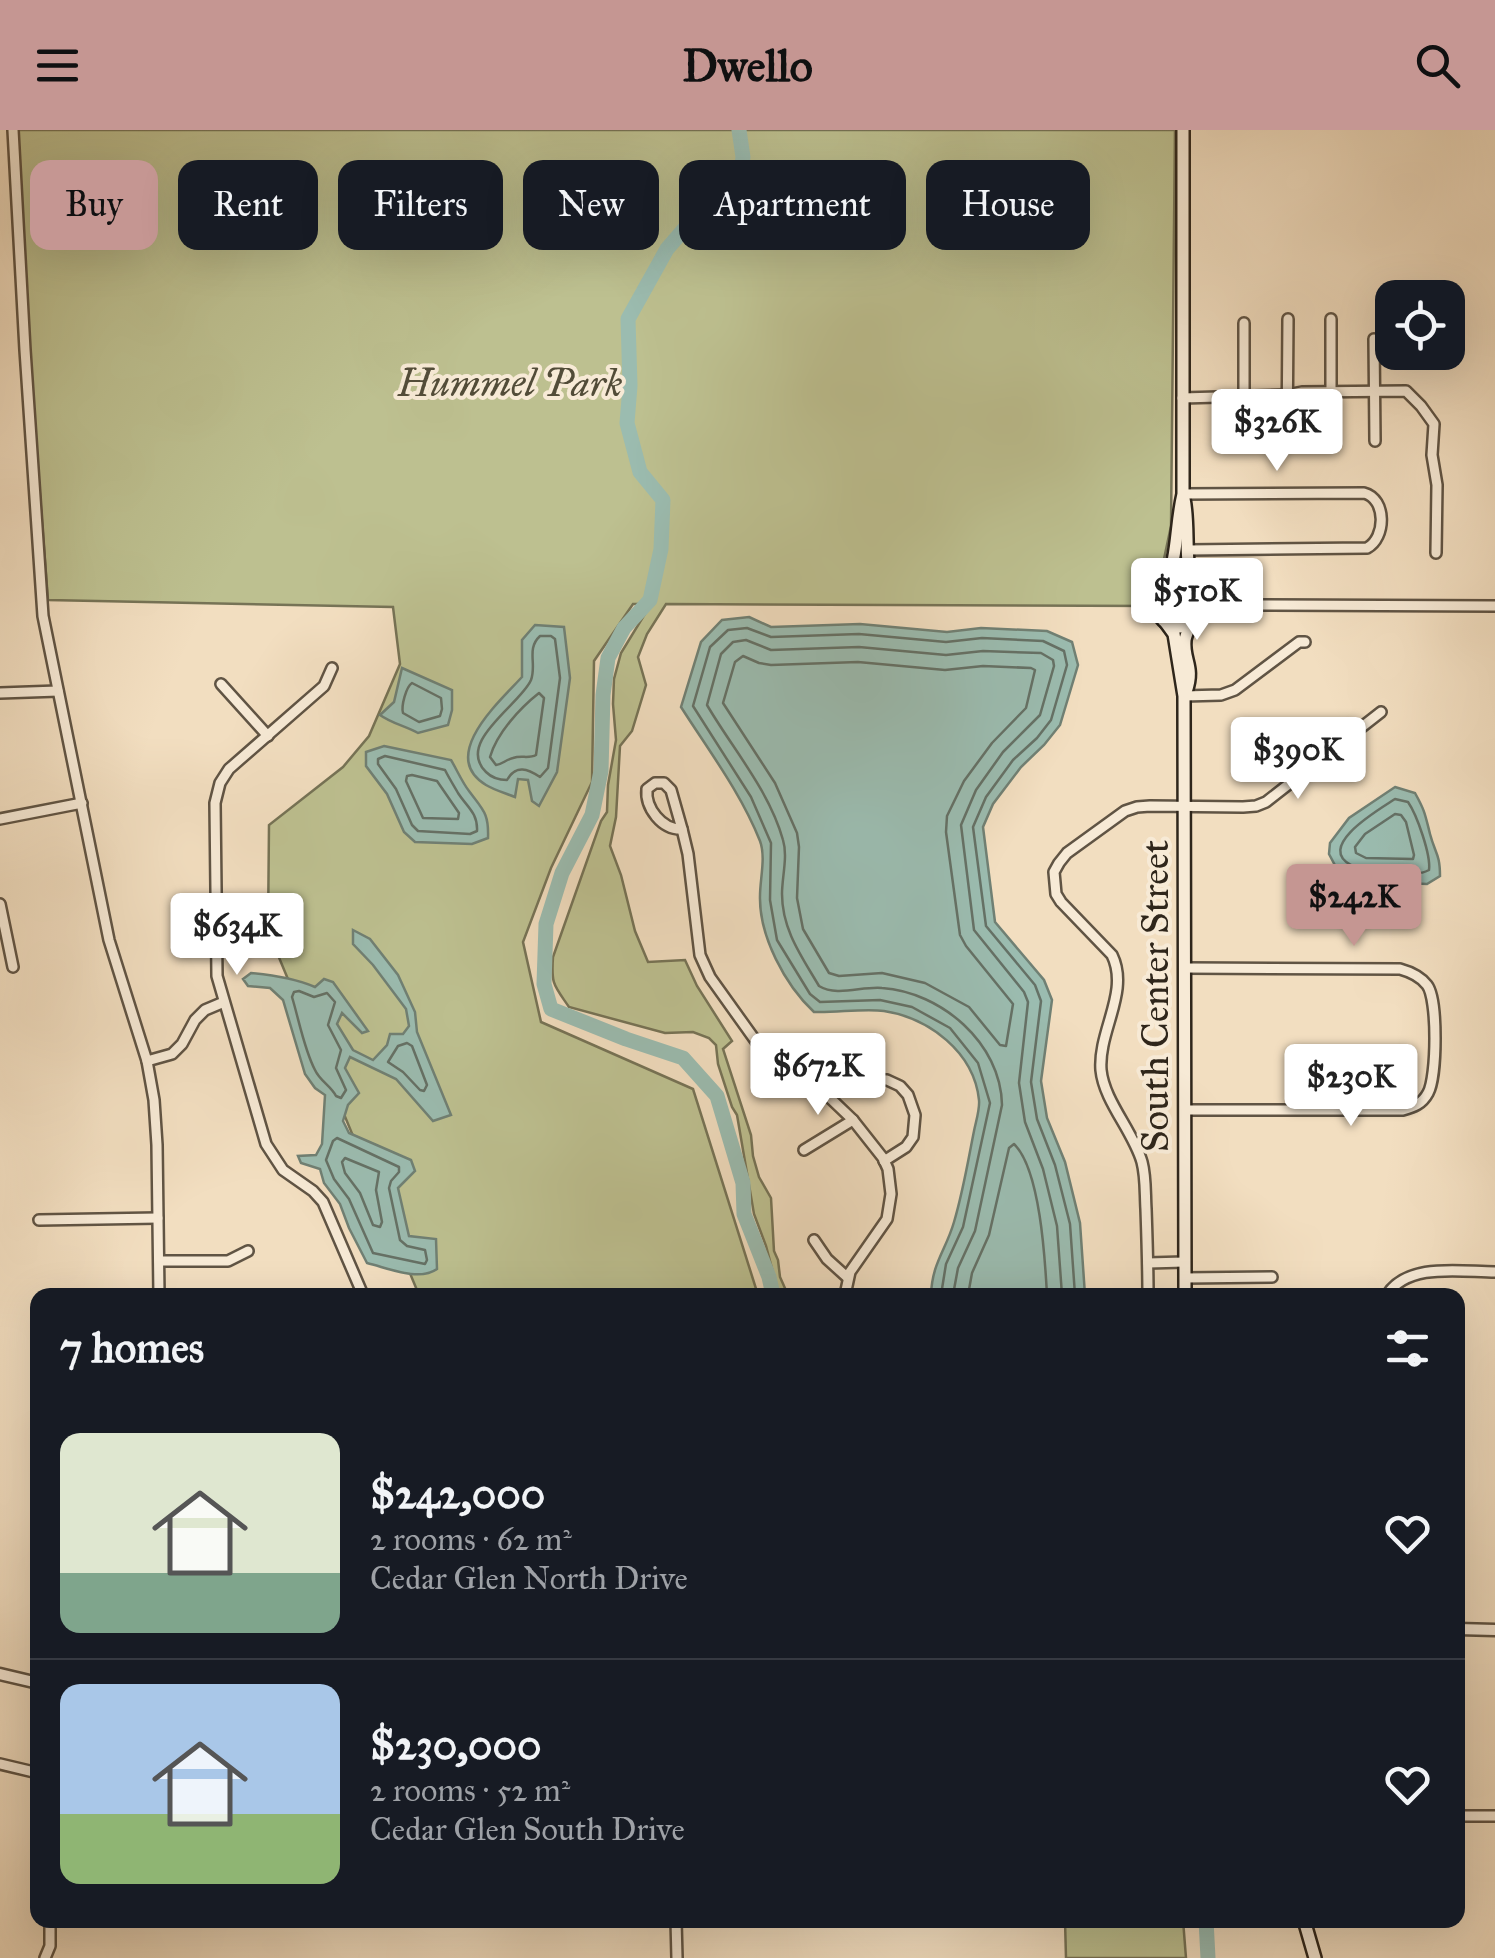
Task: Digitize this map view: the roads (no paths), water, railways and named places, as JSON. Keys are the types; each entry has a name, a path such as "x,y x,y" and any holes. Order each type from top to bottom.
{"main road":[{"path":"1183,130 1183,494 1188,518 1188,576 1201,607 1193,621 1178,627 1166,623 1156,606 1176,555 1177,519 1183,494"},
{"path":"1164,588 1182,582 1196,591"},
{"name":"South Center Street","path":"1184,696 1190,680 1186,640 1193,621"},
{"name":"South Center Street","path":"1166,623 1174,634 1184,696 1185,1288"},
{"path":"1306,1928 1315,1958"}],"street":[{"path":"12,130 44,616 110,940 148,1061 157,1135 159,1288"},
{"path":"1287,442 1288,319"},
{"path":"1331,319 1331,442"},
{"path":"1244,323 1244,441"},
{"path":"1374,338 1375,441"},
{"path":"1182,398 1406,391 1434,424 1432,455 1438,485 1436,552"},
{"path":"1183,494 1368,493 1380,505 1380,533 1367,548 1189,550"},
{"path":"1196,591 1242,605"},
{"path":"1193,621 1206,612 1242,605 1495,606"},
{"path":"1184,696 1235,690 1299,642 1305,642"},
{"path":"332,668 324,686 229,769 220,783 215,803 216,976 266,1144 282,1170 324,1202 360,1288"},
{"path":"221,684 268,736"},
{"path":"0,692 58,691"},
{"path":"1148,1288 1142,1162 1101,1072 1101,1054 1118,986 1116,964 1061,902 1056,894 1054,872 1066,853 1136,806 1249,807 1266,802 1381,712"},
{"path":"682,829 665,825 649,805 647,790 655,783 664,783 671,790 682,829 688,854 700,955 710,978 765,1054 830,1098 853,1120 888,1169 891,1194 887,1219 848,1278 846,1288"},
{"path":"0,818 82,803"},
{"path":"0,904 13,967"},
{"path":"1186,968 1412,972 1432,995 1434,1044 1432,1086 1415,1107 1186,1110"},
{"path":"148,1061 172,1054 205,1010 224,1002"},
{"path":"830,1098 844,1084 858,1079 887,1080 908,1095 915,1114 914,1137 906,1148 884,1161"},
{"path":"804,1150 853,1120"},
{"path":"39,1220 158,1218"},
{"path":"814,1240 826,1259 848,1278"},
{"path":"159,1261 228,1261 248,1251"},
{"path":"1148,1263 1184,1262"},
{"path":"1394,1288 1420,1273 1495,1272"},
{"path":"1185,1278 1272,1277"},
{"path":"1465,1629 1495,1630"},
{"path":"0,1674 30,1681"},
{"path":"0,1764 30,1770"},
{"path":"1465,1816 1495,1816"},
{"path":"45,1958 50,1928"},
{"path":"676,1928 677,1958"}],"water":[{"path":"749,617 771,627 860,624 947,632 981,628 1047,631 1072,642 1078,665 1060,725 993,804 983,827 995,922 1044,980 1052,1000 1041,1081 1047,1118 1065,1162 1080,1223 1085,1288 932,1288 965,1176 979,1107 975,1083 959,1053 917,1021 876,1010 814,1012 793,988 776,959 761,911 760,841 734,789 681,707 701,642 722,620"},
{"path":"535,625 564,627 570,678 557,772 539,806 532,801 528,780 518,779 515,797 486,785 473,773 468,759 477,730 522,677 522,640"},
{"path":"402,668 452,690 448,725 418,733 380,715 394,702"},
{"path":"384,746 451,760 484,812 488,838 472,844 415,842 404,832 387,794 366,766 366,752"},
{"path":"1395,787 1415,793 1424,813 1440,869 1440,876 1427,884 1361,881 1337,869 1329,854 1330,843 1349,818"},
{"path":"353,930 370,939 398,975 451,1115 433,1121 396,1079 350,1057 345,1068 359,1093 348,1105 343,1121 349,1133 411,1160 415,1171 398,1188 409,1236 436,1239 437,1269 430,1273 403,1273 367,1263 320,1169 301,1163 298,1156 316,1155 322,1144 325,1095 305,1074 283,1000 270,988 248,986 243,979 251,973 315,987 324,979 333,982 368,1031 362,1033 342,1013 337,1024 353,1050 373,1060 387,1045 390,1034 403,1034 409,1026 406,1009 353,944"}],"waterway":[{"path":"739,130 743,157 737,201 686,227 667,249 628,319 627,423 640,472 663,500 661,549 650,600 624,628 608,658 601,771 592,815 562,873 546,924 544,984 551,1009 683,1058 717,1096 743,1183 744,1214 771,1288"},
{"path":"1206,1928 1208,1958"}],"park label":[{"name":"Hummel Park","path":"510,383"}]}
